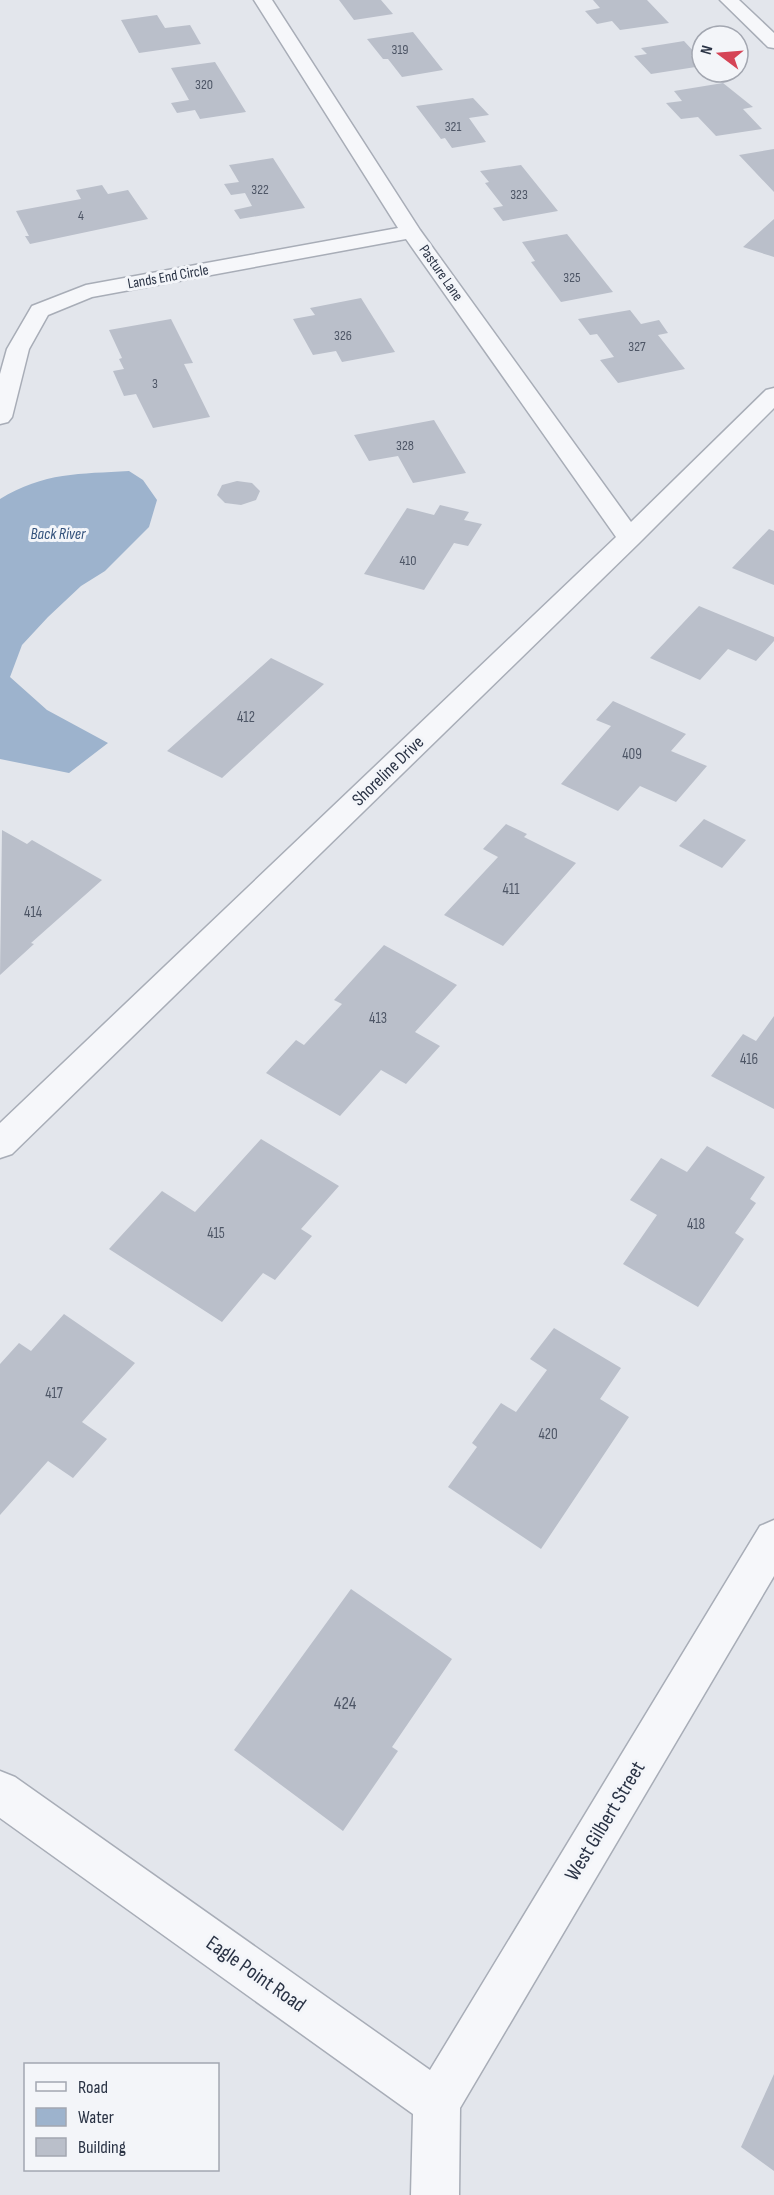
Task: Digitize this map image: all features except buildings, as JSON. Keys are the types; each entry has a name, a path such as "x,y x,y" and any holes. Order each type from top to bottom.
{"street":[{"name":"Pasture Lane","path":"263,0 411,232 630,538"},
{"path":"729,0 774,42"},
{"name":"Lands End Circle","path":"0,417 18,349 40,311 86,292 411,232"},
{"name":"Shoreline Drive","path":"0,1144 630,538 774,395"},
{"name":"West Gilbert Street","path":"437,2103 774,1539"},
{"name":"Eagle Point Road","path":"0,1792 437,2103"},
{"path":"435,2195 437,2103"}],"water":[{"name":"Back River","path":"129,471 143,480 157,500 149,527 105,571 81,586 22,645 10,677 47,710 108,743 69,773 0,759 0,499 16,490 47,479 78,474"}]}
